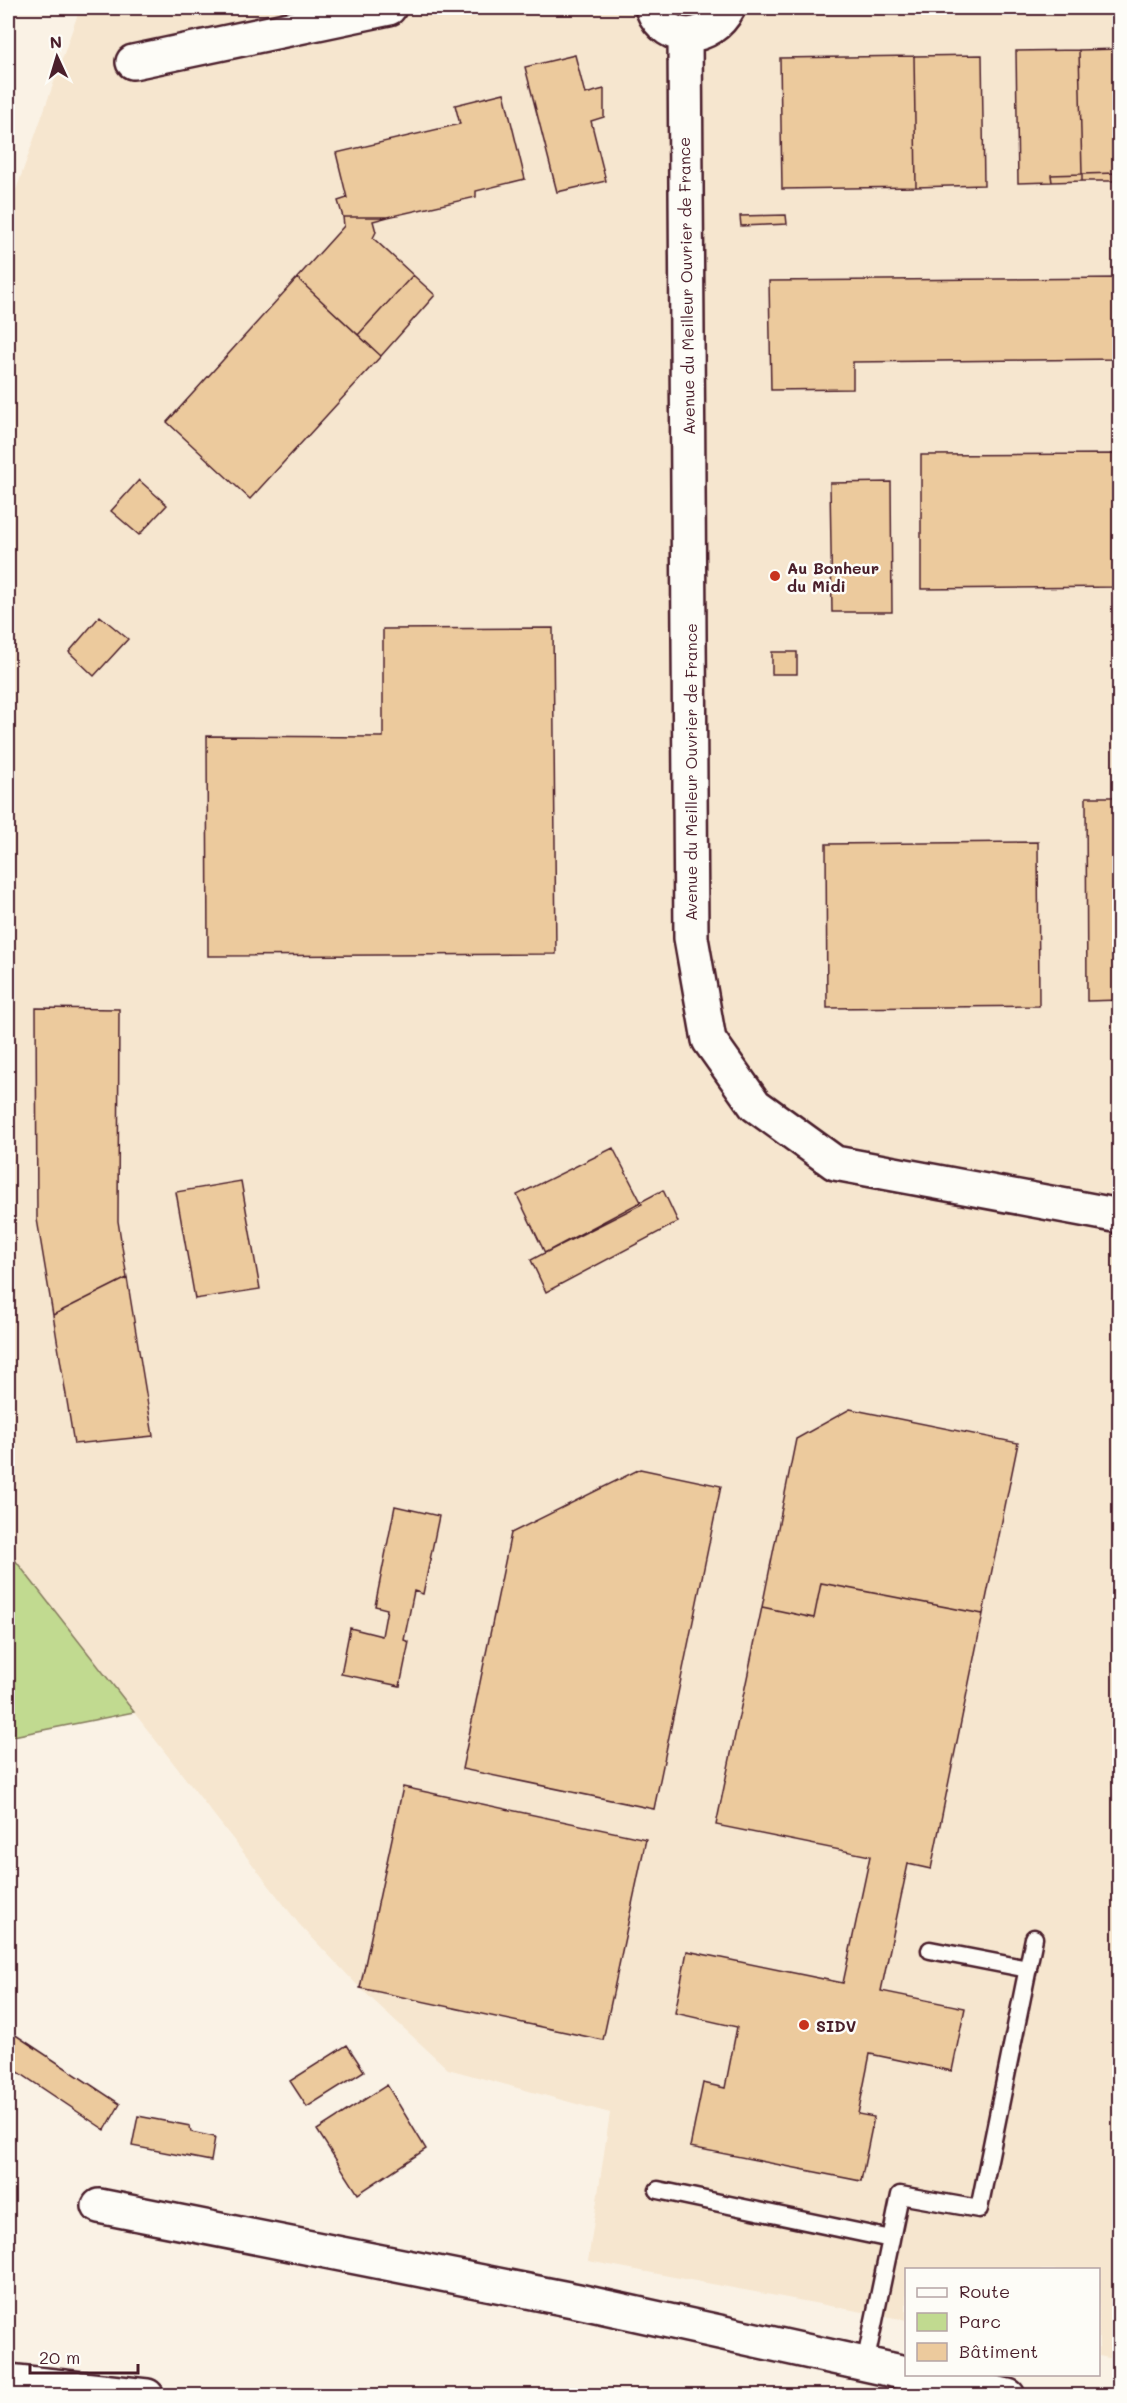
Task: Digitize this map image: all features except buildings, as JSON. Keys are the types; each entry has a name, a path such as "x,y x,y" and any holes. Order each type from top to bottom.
{"street":[{"path":"133,63 389,8"},
{"path":"652,8 661,22 672,31 685,35 699,34 712,29 722,19 728,8"},
{"name":"Avenue du Meilleur Ouvrier de France","path":"685,35 691,938 709,1040 754,1105 835,1163 1119,1216"},
{"path":"99,2206 578,2301 905,2373"},
{"path":"922,2376 1008,2396"},
{"path":"8,2381 147,2396"}],"lane":[{"path":"865,2364 900,2195 979,2209 1034,1938"},
{"path":"930,1950 1028,1970"},
{"path":"658,2190 891,2239"}],"shaded area":[{"path":"80,8 1119,8 1119,2360 1100,2356 1100,2268 905,2268 905,2320 588,2261 610,2113 448,2069 360,1988 299,1924 8,1551 8,213"}],"green space":[{"path":"8,1551 134,1712 8,1737"}],"place":[{"name":"Au Bonheur du Midi","path":"775,576"},
{"name":"SIDV","path":"804,2025"}]}
